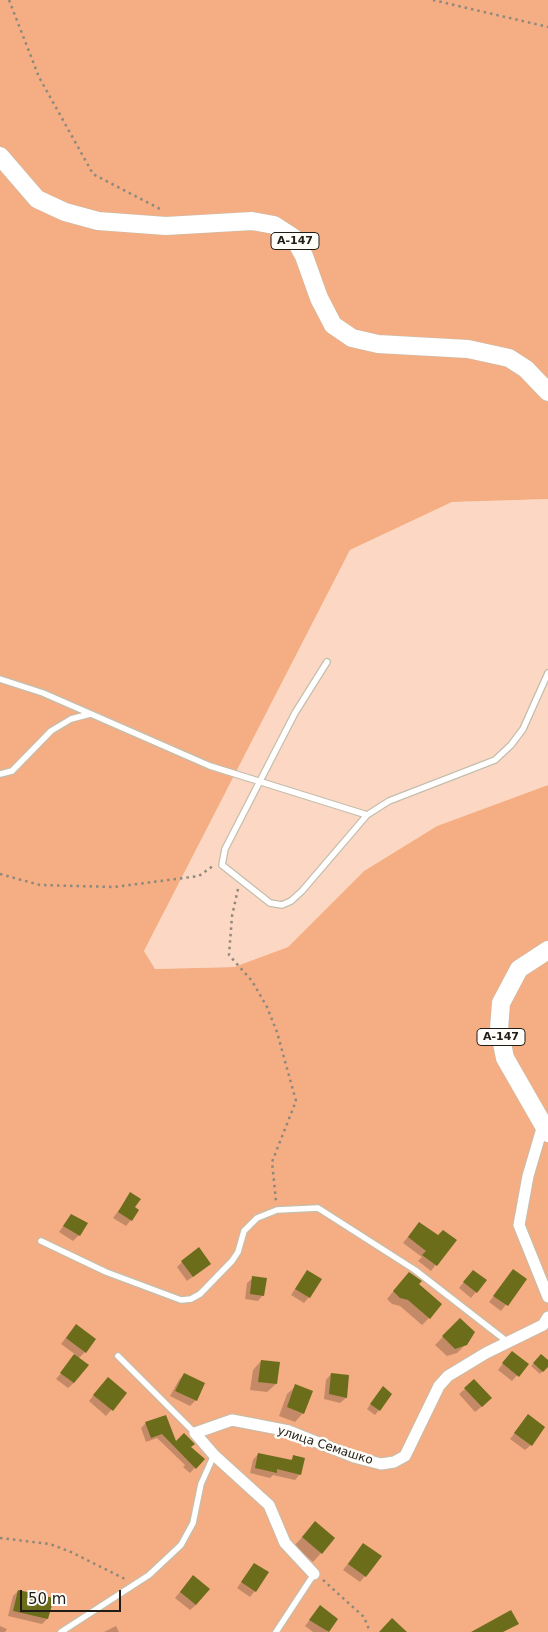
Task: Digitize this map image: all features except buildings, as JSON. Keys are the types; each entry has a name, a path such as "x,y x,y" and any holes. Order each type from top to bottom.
{"highway":[{"name":"А-147","path":"0,156 38,199 65,212 98,221 166,226 252,221 274,225 294,238 304,256 319,298 333,325 352,338 378,344 468,349 509,358 526,369 548,392"},
{"name":"А-147","path":"546,1129 505,1058 499,1029 501,1003 520,970 548,950"}],"street":[{"path":"546,1129 528,1176 519,1225 548,1297"},
{"name":"улица Семашко","path":"195,1433 232,1420 289,1431 381,1464 394,1462 405,1456 439,1386 448,1376 543,1325 548,1317"},
{"path":"195,1433 214,1455 269,1505 285,1542 314,1574"}],"lane":[{"path":"327,662 295,713 225,849 222,865 270,903 282,905 291,901 328,864 367,815 388,801 495,760 511,745 523,729 548,673"},
{"path":"0,679 43,693 210,766 367,815"},
{"path":"0,774 12,771 51,731 71,719 90,714"},
{"path":"41,1241 106,1272 181,1300 191,1299 200,1294 232,1261 238,1252 244,1230 256,1218 276,1210 318,1208 415,1270 509,1343"},
{"path":"118,1356 195,1433"},
{"path":"61,1632 149,1575 181,1545 193,1523 202,1484 214,1455"},
{"path":"276,1632 314,1574"}],"path":[{"path":"9,0 39,77 93,174 164,211"},
{"path":"433,0 548,27"},
{"path":"0,874 40,885 114,887 198,876 210,866 222,865"},
{"path":"241,880 232,916 229,954 252,981 267,1006 277,1032 296,1101 272,1162 276,1210"},
{"path":"0,1538 50,1544 135,1584"},
{"path":"314,1574 337,1591 364,1617 370,1632"}],"shaded area":[{"path":"0,0 548,0 548,499 452,502 350,550 144,951 155,969 234,967 288,947 364,871 437,826 548,785 548,1632 0,1632"},
{"path":"548,499 548,785 437,826 364,871 288,947 234,967 154,969 144,951 350,550 452,502"}]}
